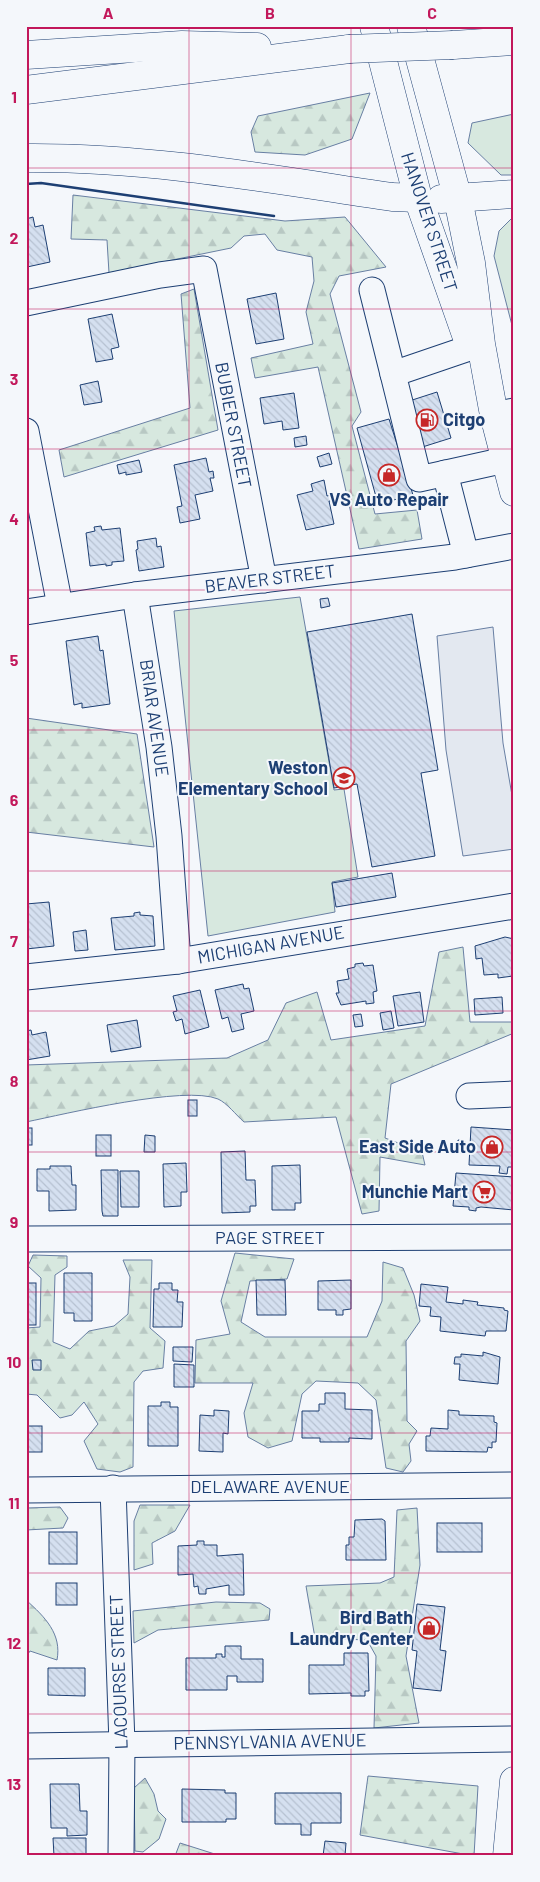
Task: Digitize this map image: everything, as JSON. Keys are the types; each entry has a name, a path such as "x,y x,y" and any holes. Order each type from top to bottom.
{"main road":[{"name":"HANOVER STREET","path":"374,26 418,198 504,413 505,460 514,492"},
{"name":"HANOVER STREET","path":"411,26 458,199 471,263 476,346"},
{"path":"26,55 182,45 349,49 514,41"},
{"path":"26,90 349,49"},
{"path":"26,158 92,158 145,162 392,197 458,199 514,194"},
{"path":"507,1856 514,1781"}],"street":[{"name":"BUBIER STREET","path":"26,303 204,268 264,580"},
{"path":"372,290 419,479 505,460"},
{"path":"393,374 476,346"},
{"path":"26,431 60,606"},
{"path":"446,473 466,555"},
{"name":"BEAVER STREET","path":"26,612 135,595 466,555 514,546"},
{"name":"BRIAR AVENUE","path":"135,595 159,746 169,836 178,961"},
{"name":"MICHIGAN AVENUE","path":"26,977 178,961 514,906"},
{"path":"469,1096 514,1094"},
{"name":"PAGE STREET","path":"26,1240 514,1237"},
{"name":"DELAWARE AVENUE","path":"26,1490 514,1485"},
{"name":"LACOURSE STREET","path":"113,1488 122,1744 121,1856"},
{"name":"PENNSYLVANIA AVENUE","path":"26,1746 514,1739"}],"green space":[{"path":"370,93 352,139 305,155 255,152 251,132 258,116"},
{"path":"514,114 514,175 501,175 468,143 472,123"},
{"path":"73,195 285,221 345,217 386,267 339,276 330,294 361,412 352,426 375,514 417,510 422,539 359,549 318,367 255,378 251,358 313,344 306,312 314,281 312,257 277,250 265,234 244,236 231,248 109,273 107,240 71,239"},
{"path":"514,216 514,333 494,256 499,231"},
{"path":"194,289 218,430 64,477 59,450 190,408 181,294"},
{"path":"300,597 334,790 344,789 358,877 332,882 335,912 208,936 174,611"},
{"path":"26,718 137,734 154,847 26,832"},
{"path":"463,947 470,1022 514,1022 514,1033 391,1084 385,1138 422,1152 425,1165 380,1157 379,1211 362,1214 336,1117 244,1122 218,1099 202,1096 180,1096 124,1102 26,1122 26,1065 227,1058 268,1040 286,1003 317,992 331,1040 425,1026 439,952"},
{"path":"235,1253 294,1259 287,1279 250,1281 241,1322 265,1337 367,1337 382,1301 383,1262 403,1268 414,1295 420,1321 406,1341 407,1421 417,1431 409,1444 411,1461 403,1472 386,1468 376,1400 358,1383 316,1381 302,1394 292,1441 268,1448 248,1437 244,1413 253,1383 195,1383 196,1340 230,1334 221,1301"},
{"path":"33,1255 67,1256 67,1267 55,1275 53,1342 70,1349 89,1331 114,1326 128,1314 130,1277 123,1260 152,1260 150,1328 165,1341 163,1368 143,1371 134,1382 133,1467 120,1472 97,1469 84,1441 98,1424 84,1402 72,1415 60,1418 37,1395 26,1394 26,1328 40,1327 41,1278 28,1266"},
{"path":"140,1505 190,1505 175,1531 152,1543 153,1564 134,1570 134,1521"},
{"path":"60,1507 68,1518 63,1528 26,1530 26,1508"},
{"path":"417,1508 420,1565 406,1656 419,1723 374,1728 376,1656 367,1640 315,1638 306,1586 380,1583 394,1577 397,1510"},
{"path":"26,1600 51,1627 57,1642 57,1660 30,1651 26,1657"},
{"path":"216,1602 260,1603 270,1609 269,1620 158,1630 134,1643 133,1611"},
{"path":"368,1776 478,1786 474,1856 360,1835"},
{"path":"145,1778 154,1794 158,1811 166,1819 159,1839 143,1852 135,1851 134,1788"},
{"path":"180,1843 221,1856 175,1856"}],"shaded area":[{"path":"493,627 503,743 514,807 514,849 463,856 446,750 437,636"}],"building":[{"path":"33,217 35,227 43,225 50,262 27,267 26,219"},
{"path":"276,293 284,339 256,344 247,299"},
{"path":"112,314 119,347 111,349 113,359 96,362 88,319"},
{"path":"98,381 102,402 84,405 80,385"},
{"name":"Citgo","path":"437,392 451,438 416,449 403,403"},
{"path":"294,393 299,428 283,430 282,421 264,424 260,398"},
{"name":"VS Auto Repair","path":"389,419 413,495 378,504 357,428"},
{"path":"306,436 307,445 295,447 294,438"},
{"path":"329,453 332,464 320,467 317,457"},
{"path":"206,458 209,472 213,471 214,478 210,478 213,491 195,495 200,519 180,523 177,507 182,506 174,465"},
{"path":"139,460 142,472 126,475 126,472 119,474 117,465"},
{"path":"324,480 327,496 331,495 332,501 329,501 334,524 306,530 297,495 313,491 311,484"},
{"path":"101,526 102,530 120,528 124,561 112,562 112,565 106,566 106,564 90,566 86,533 95,531 94,527"},
{"path":"156,538 157,547 161,546 164,567 139,571 136,550 138,549 137,541"},
{"path":"328,598 330,606 321,608 320,599"},
{"path":"412,614 438,770 421,773 435,856 372,867 357,784 334,788 307,632"},
{"path":"98,636 100,651 103,650 110,704 82,708 82,703 74,705 66,641"},
{"path":"392,873 396,897 336,907 332,883"},
{"path":"49,902 54,946 26,949 26,904"},
{"path":"140,912 140,915 153,916 155,946 115,950 111,918 134,916 134,913"},
{"path":"86,930 88,950 75,951 73,932"},
{"path":"505,937 514,939 513,976 498,978 498,974 484,975 482,958 476,959 475,946"},
{"path":"363,963 364,966 373,965 377,991 373,992 374,1003 366,1004 366,1001 341,1005 336,993 339,993 337,981 349,979 347,969 355,967 355,964"},
{"path":"243,984 244,989 249,988 254,1011 241,1014 244,1029 232,1032 228,1017 222,1019 215,990"},
{"path":"200,990 209,1027 185,1034 182,1019 176,1021 173,1012 177,1011 173,996"},
{"path":"420,992 424,1022 398,1026 393,996"},
{"path":"502,997 503,1013 475,1015 474,999"},
{"path":"391,1011 394,1028 383,1030 380,1013"},
{"path":"361,1014 363,1026 355,1027 353,1015"},
{"path":"137,1020 141,1047 111,1052 107,1025"},
{"path":"31,1030 32,1035 46,1032 50,1056 26,1060 26,1031"},
{"path":"188,1100 197,1100 197,1116 188,1116"},
{"name":"East Side Auto","path":"471,1127 514,1130 514,1167 508,1167 507,1174 499,1173 500,1166 469,1165"},
{"path":"26,1128 32,1128 32,1145 26,1145"},
{"path":"96,1135 111,1135 111,1156 96,1156"},
{"path":"145,1135 155,1136 155,1152 144,1152"},
{"path":"458,1140 465,1141 464,1153 457,1153"},
{"path":"245,1151 246,1180 255,1180 256,1206 250,1206 250,1212 222,1213 221,1152"},
{"path":"186,1163 187,1192 181,1192 181,1206 164,1207 163,1164"},
{"path":"300,1165 301,1203 295,1203 295,1210 272,1210 272,1166"},
{"path":"50,1166 71,1166 72,1185 76,1185 76,1210 49,1211 49,1191 37,1191 37,1169 50,1169"},
{"path":"101,1170 118,1170 118,1216 103,1216"},
{"path":"120,1171 139,1171 139,1207 121,1207"},
{"name":"Munchie Mart","path":"456,1173 514,1177 514,1210 481,1207 476,1208 476,1211 469,1210 469,1207 453,1206"},
{"path":"64,1273 92,1273 92,1321 74,1321 74,1313 64,1313"},
{"path":"256,1280 285,1280 286,1315 257,1315"},
{"path":"351,1280 351,1309 343,1310 343,1315 336,1315 336,1310 318,1310 318,1281"},
{"path":"26,1283 36,1283 36,1325 26,1325"},
{"path":"159,1283 172,1283 172,1290 178,1290 177,1302 183,1302 182,1327 153,1327 154,1289 159,1289"},
{"path":"421,1284 448,1287 446,1302 463,1304 463,1300 478,1302 477,1305 504,1308 504,1310 508,1311 506,1331 486,1331 485,1336 440,1331 441,1317 430,1316 431,1307 419,1306"},
{"path":"173,1347 193,1347 192,1362 173,1361"},
{"path":"483,1352 500,1357 498,1384 459,1380 460,1364 454,1364 455,1357 461,1357 461,1354 483,1356"},
{"path":"32,1360 41,1360 41,1370 33,1370"},
{"path":"174,1364 194,1365 194,1387 174,1387"},
{"path":"325,1393 345,1393 345,1409 372,1410 372,1439 349,1438 349,1442 320,1442 320,1438 302,1438 302,1411 319,1411 319,1404 325,1404"},
{"path":"161,1402 170,1402 170,1407 178,1407 178,1446 148,1446 148,1406 161,1406"},
{"path":"214,1410 229,1411 228,1434 223,1433 223,1452 199,1451 200,1415 214,1416"},
{"path":"448,1410 459,1411 459,1415 494,1416 494,1422 497,1423 496,1442 492,1442 492,1448 488,1447 487,1452 426,1451 426,1436 430,1436 431,1428 448,1429"},
{"path":"26,1426 42,1426 42,1452 26,1452"},
{"path":"382,1519 385,1521 386,1560 346,1560 346,1545 349,1545 349,1537 354,1537 355,1520"},
{"path":"437,1523 482,1523 482,1552 437,1552"},
{"path":"49,1532 77,1532 77,1564 49,1564"},
{"path":"197,1541 204,1541 204,1545 217,1545 217,1556 243,1554 244,1595 229,1595 229,1585 206,1589 206,1594 199,1594 198,1586 194,1587 193,1574 178,1575 178,1546 197,1545"},
{"path":"56,1583 77,1583 77,1605 56,1605"},
{"name":"Bird Bath Laundry Center","path":"417,1604 445,1607 440,1650 446,1651 441,1691 413,1688 417,1651 412,1650"},
{"path":"225,1646 241,1646 241,1659 263,1659 263,1682 237,1682 237,1676 227,1676 227,1690 186,1690 186,1658 216,1658 216,1654 222,1654 222,1657 225,1657"},
{"path":"344,1653 368,1653 369,1691 365,1691 365,1696 351,1696 351,1693 309,1694 309,1665 344,1665"},
{"path":"48,1668 85,1668 85,1696 48,1695"},
{"path":"50,1784 79,1784 80,1811 87,1811 87,1835 67,1836 67,1828 51,1828"},
{"path":"182,1789 225,1790 225,1793 236,1793 236,1819 226,1819 226,1822 182,1822"},
{"path":"275,1793 341,1793 341,1823 311,1823 311,1835 301,1835 301,1824 275,1824"},
{"path":"53,1838 86,1838 86,1856 54,1856"},
{"path":"325,1841 346,1843 345,1856 323,1856"}],"wall":[{"path":"26,184 41,183 274,216"}],"place":[{"name":"Citgo","path":"427,420"},
{"name":"VS Auto Repair","path":"389,475"},
{"name":"Weston Elementary School","path":"344,778"},
{"name":"East Side Auto","path":"492,1147"},
{"name":"Munchie Mart","path":"484,1192"},
{"name":"Bird Bath Laundry Center","path":"429,1628"}]}
